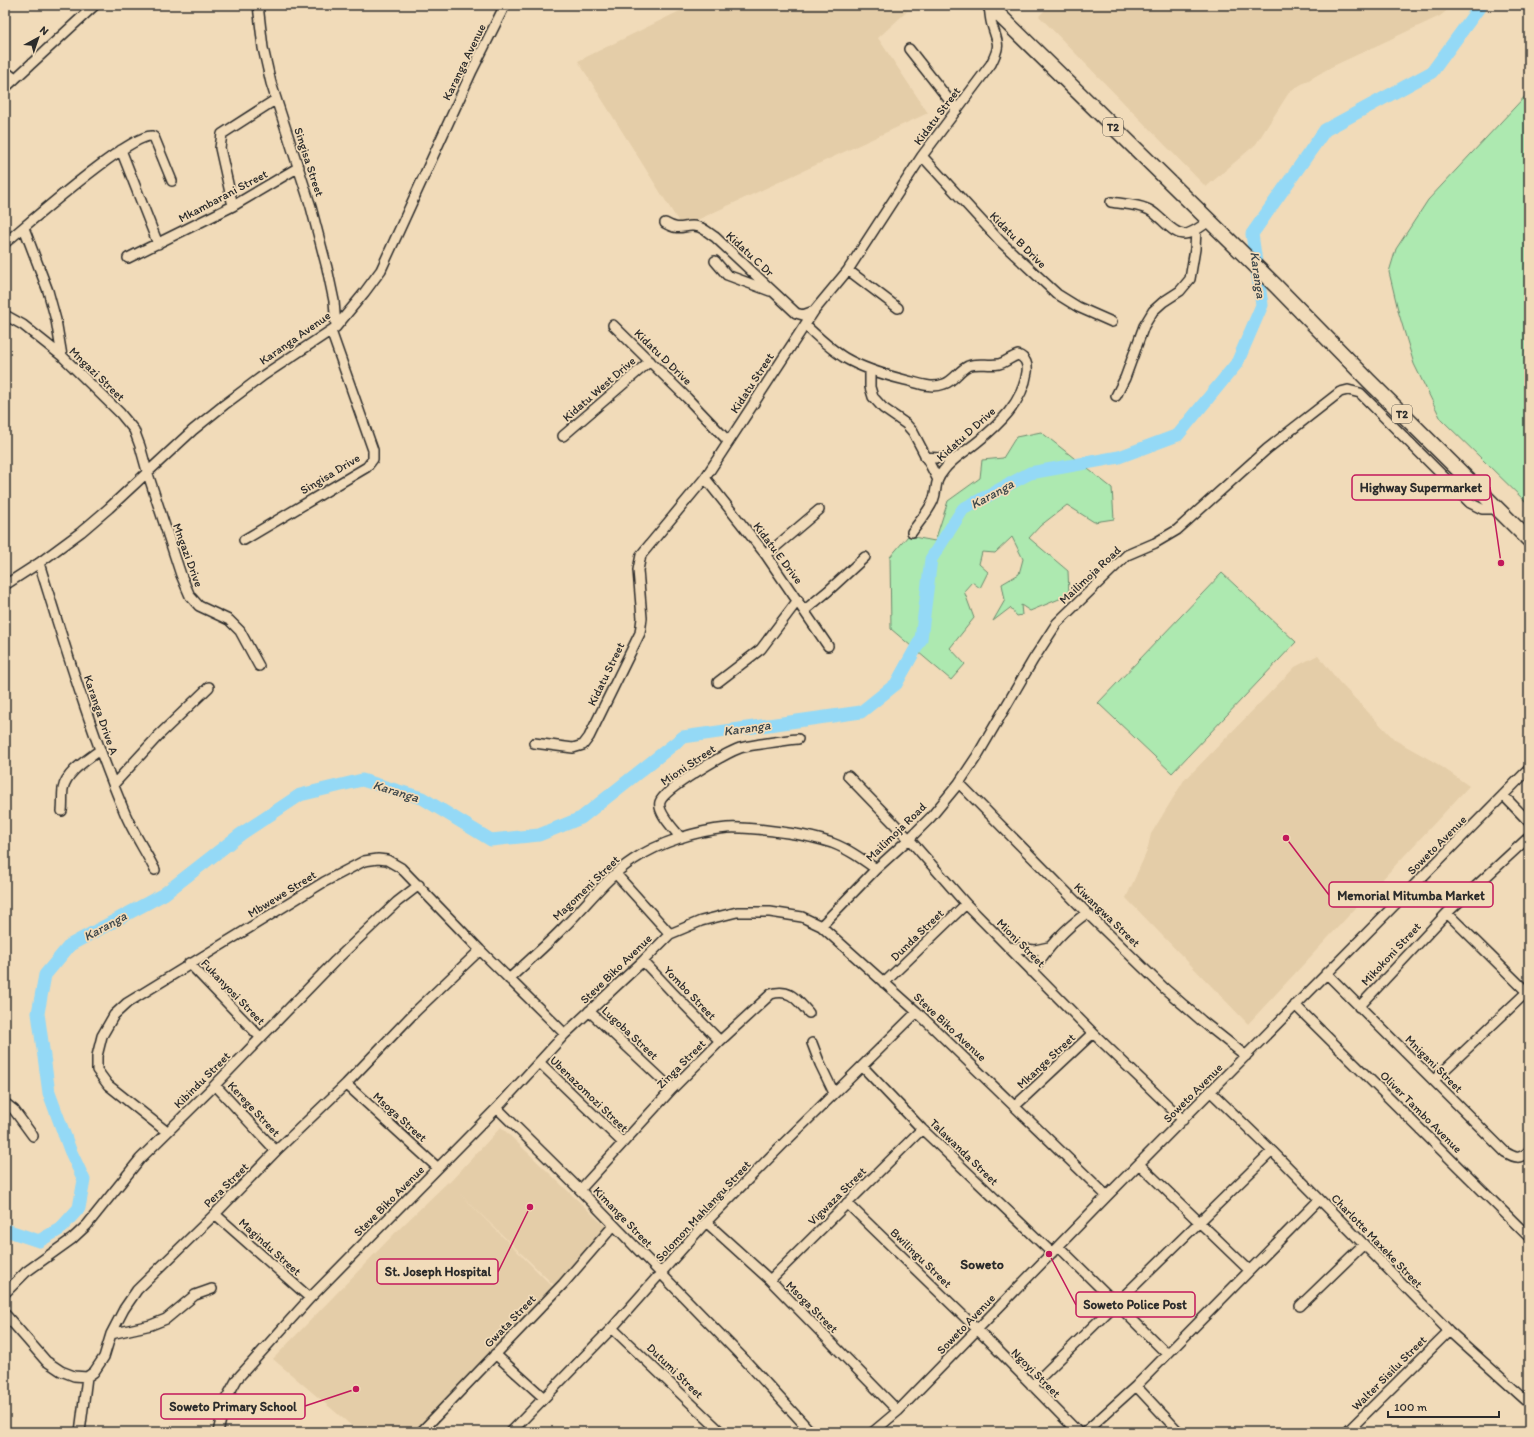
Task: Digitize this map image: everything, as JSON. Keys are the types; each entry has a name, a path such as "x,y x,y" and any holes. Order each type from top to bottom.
{"highway":[{"name":"T2","path":"989,5 1276,286 1529,540"}],"street":[{"path":"5,88 95,5"},
{"name":"Singisa Street","path":"258,5 263,48 275,100 299,167 327,268 334,300 334,329"},
{"name":"Karanga Avenue","path":"6,583 40,562 81,532 193,430 224,405 264,375 334,329 364,293 380,270 472,71 505,5"},
{"name":"Kidatu Street","path":"534,743 573,748 582,745 589,737 640,632 642,618 638,570 641,555 705,478 814,311 848,270 922,156 991,64 997,52 998,39 992,24 989,5"},
{"path":"909,49 957,110"},
{"path":"5,71 15,79"},
{"path":"233,206 220,148 222,134 275,100"},
{"path":"5,243 89,174 121,150 148,135 152,136 157,143 172,181"},
{"path":"121,150 158,244"},
{"name":"Kidatu B Drive","path":"922,156 1001,242 1057,294 1078,307 1112,322"},
{"name":"Mkambarani Street","path":"128,258 233,206 299,167"},
{"path":"1111,202 1147,209 1154,213 1171,229 1184,235 1196,230 1209,221"},
{"name":"Kidatu C Dr","path":"665,223 678,229 698,227 705,230 796,313 803,315 814,311"},
{"path":"24,228 48,291 56,320 62,356"},
{"path":"1116,396 1125,378 1144,326 1153,311 1180,291 1190,279 1195,249 1196,230"},
{"path":"715,261 727,275 774,292"},
{"path":"848,270 898,308"},
{"name":"Mngazi Street","path":"5,315 23,325 62,356 120,413 134,430 147,471"},
{"name":"Kidatu D Drive","path":"613,325 728,441"},
{"name":"Kidatu D Drive","path":"805,325 846,359 870,370 935,387 946,384 966,367 975,364 998,364 1018,355 1025,360 1027,366 1026,379 1021,394 1009,412 977,443 953,459 937,478 933,501 912,532"},
{"name":"Singisa Drive","path":"244,540 367,467 373,458 373,450 334,329"},
{"name":"Kidatu West Drive","path":"563,436 650,361"},
{"path":"870,370 870,387 873,397 883,408 906,424 913,432 937,478"},
{"name":"Mailimoja Road","path":"821,926 876,869 909,839 959,783 981,750 1033,660 1057,623 1127,555 1154,543 1177,530 1267,449 1340,392 1348,390 1360,393 1470,503 1482,509 1498,509"},
{"path":"925,457 953,459"},
{"name":"Mngazi Drive","path":"147,471 181,575 190,596 199,606 229,620 240,631 259,666"},
{"name":"Kidatu E Drive","path":"705,478 766,556 805,610 828,646"},
{"path":"766,556 819,510"},
{"path":"805,610 865,557"},
{"name":"Karanga Drive A","path":"40,562 64,642 100,750 124,812 155,870"},
{"path":"718,682 761,649 798,600"},
{"path":"114,784 159,735 209,687"},
{"name":"Mioni Street","path":"681,838 660,810 660,802 663,796 721,756 731,751 742,747 798,739"},
{"path":"62,811 63,787 70,776 83,763 100,750"},
{"name":"Soweto Avenue","path":"873,1432 898,1411 1326,973 1529,769"},
{"name":"Mioni Street","path":"848,776 909,839 966,904 1032,972 1183,1120"},
{"name":"Kiwangwa Street","path":"959,783 1087,913 1181,1003 1246,1056"},
{"path":"1504,795 1529,822"},
{"name":"Magomeni Street","path":"509,979 567,925 616,874 633,860 651,850 681,838 727,828 760,829 799,835 833,843 857,856 876,869"},
{"name":"Mikokoni Street","path":"1358,1006 1447,913 1529,837"},
{"name":"Mbwewe Street","path":"167,1132 108,1085 97,1070 97,1056 102,1036 114,1015 127,1002 190,963 324,882 364,861 378,859 388,860 401,868 480,950 565,1034"},
{"path":"616,874 670,934"},
{"name":"Kibindu Street","path":"5,1293 26,1272 72,1239 87,1225 140,1159 335,961 397,902 419,885"},
{"name":"Dunda Street","path":"884,983 966,904"},
{"name":"Steve Biko Avenue","path":"218,1432 226,1399 237,1379 310,1298 497,1108 565,1034 670,934 701,921 737,912 770,912 802,917 821,926 916,1012 1107,1196"},
{"path":"1032,972 1049,947 1075,921 1087,913"},
{"path":"1434,1080 1528,992 1447,913"},
{"path":"1008,947 1035,950 1049,947"},
{"name":"Pera Street","path":"87,1377 94,1372 104,1357 111,1334 124,1309 137,1290 480,950"},
{"name":"Yombo Street","path":"643,961 720,1041"},
{"name":"Fukanyosi Street","path":"190,963 260,1037"},
{"name":"Mnigani Street","path":"1326,973 1505,1152 1515,1158 1523,1157 1529,1151"},
{"name":"Zinga Street","path":"580,1190 672,1089 720,1041 771,994 779,991 785,992 792,996 810,1013"},
{"name":"Oliver Tambo Avenue","path":"1296,1005 1529,1237"},
{"name":"Lugoba Street","path":"589,1011 672,1089"},
{"name":"Solomon Mahlangu Street","path":"512,1432 612,1328 706,1222 916,1012"},
{"name":"Mkange Street","path":"1015,1106 1093,1033"},
{"path":"812,1043 834,1093"},
{"name":"Ubenazomozi Street","path":"539,1062 623,1143"},
{"name":"Talawanda Street","path":"862,1066 922,1129 1116,1304 1167,1354"},
{"name":"Msoga Street","path":"346,1084 438,1168"},
{"name":"Kerege Street","path":"214,1085 276,1151"},
{"name":"Charlotte Maxeke Street","path":"1211,1092 1272,1151 1449,1331 1529,1403"},
{"path":"5,1103 14,1110 33,1136"},
{"name":"Kimange Street","path":"497,1108 580,1190 744,1359 811,1432"},
{"name":"Vigwaza Street","path":"770,1280 922,1129"},
{"path":"1032,1386 1272,1151"},
{"path":"1139,1164 1201,1222 1249,1270"},
{"path":"1085,1432 1136,1386 1319,1200"},
{"name":"Bwilingu Street","path":"847,1203 978,1330"},
{"name":"Magindu Street","path":"215,1214 310,1298"},
{"name":"Msoga Street","path":"706,1222 770,1280 898,1411"},
{"path":"1522,1229 1529,1222"},
{"name":"Gwata Street","path":"421,1432 578,1267 614,1225"},
{"path":"1300,1306 1363,1245"},
{"path":"111,1334 151,1326 166,1319 195,1295 212,1289"},
{"path":"5,1314 46,1361 61,1371 74,1376 87,1377 80,1432"},
{"name":"Dutumi Street","path":"612,1328 716,1430"},
{"name":"Ngoyi Street","path":"978,1330 1078,1432"},
{"name":"Walter Sisilu Street","path":"1347,1432 1449,1331"},
{"path":"495,1354 544,1398"},
{"path":"1136,1386 1180,1432"}],"shaded area":[{"path":"692,5 914,5 878,38 928,113 682,227 578,61"},
{"path":"1050,5 1454,5 1440,16 1331,67 1290,91 1256,144 1206,187 1039,16"},
{"path":"1318,655 1339,682 1395,740 1436,763 1469,786 1248,1024 1126,898 1147,851 1151,834 1186,777 1188,777 1295,667"},
{"path":"501,1127 610,1231 559,1290 459,1193 553,1287 417,1432 359,1432 273,1359 395,1233 448,1182 449,1183"}],"green space":[{"path":"1529,92 1529,505 1441,419 1414,364 1399,314 1389,272 1396,249 1428,200"},
{"path":"1041,432 1112,488 1114,519 1094,522 1067,505 1040,526 1029,538 1068,571 1069,595 1030,611 1021,605 1022,615 1017,616 1010,608 993,621 1005,600 1002,584 1019,574 1023,559 1012,537 995,553 982,552 979,564 988,572 980,588 972,582 964,591 974,618 950,648 965,664 951,680 891,629 890,557 908,536 935,541 948,501 980,478 982,460 1003,458 1016,437"},
{"path":"1222,573 1296,642 1172,773 1098,703"}],"waterway":[{"name":"Karanga","path":"5,1233 9,1231 39,1241 60,1229 79,1208 84,1180 70,1150 49,1093 38,1013 45,975 70,945 164,894 241,834 300,795 362,780 422,798 491,840 539,835 581,818 683,737 861,712 896,684 921,639 931,559 963,509 1030,473 1119,457 1178,435 1237,363 1262,305 1252,234 1325,130 1432,72 1481,5"}],"place":[{"name":"Highway Supermarket","path":"1501,563"},
{"name":"Memorial Mitumba Market","path":"1286,838"},
{"name":"St. Joseph Hospital","path":"530,1207"},
{"name":"Soweto Police Post","path":"1049,1254"},
{"name":"Soweto Primary School","path":"356,1389"}],"district":[{"name":"Soweto","path":"982,1264"}]}
